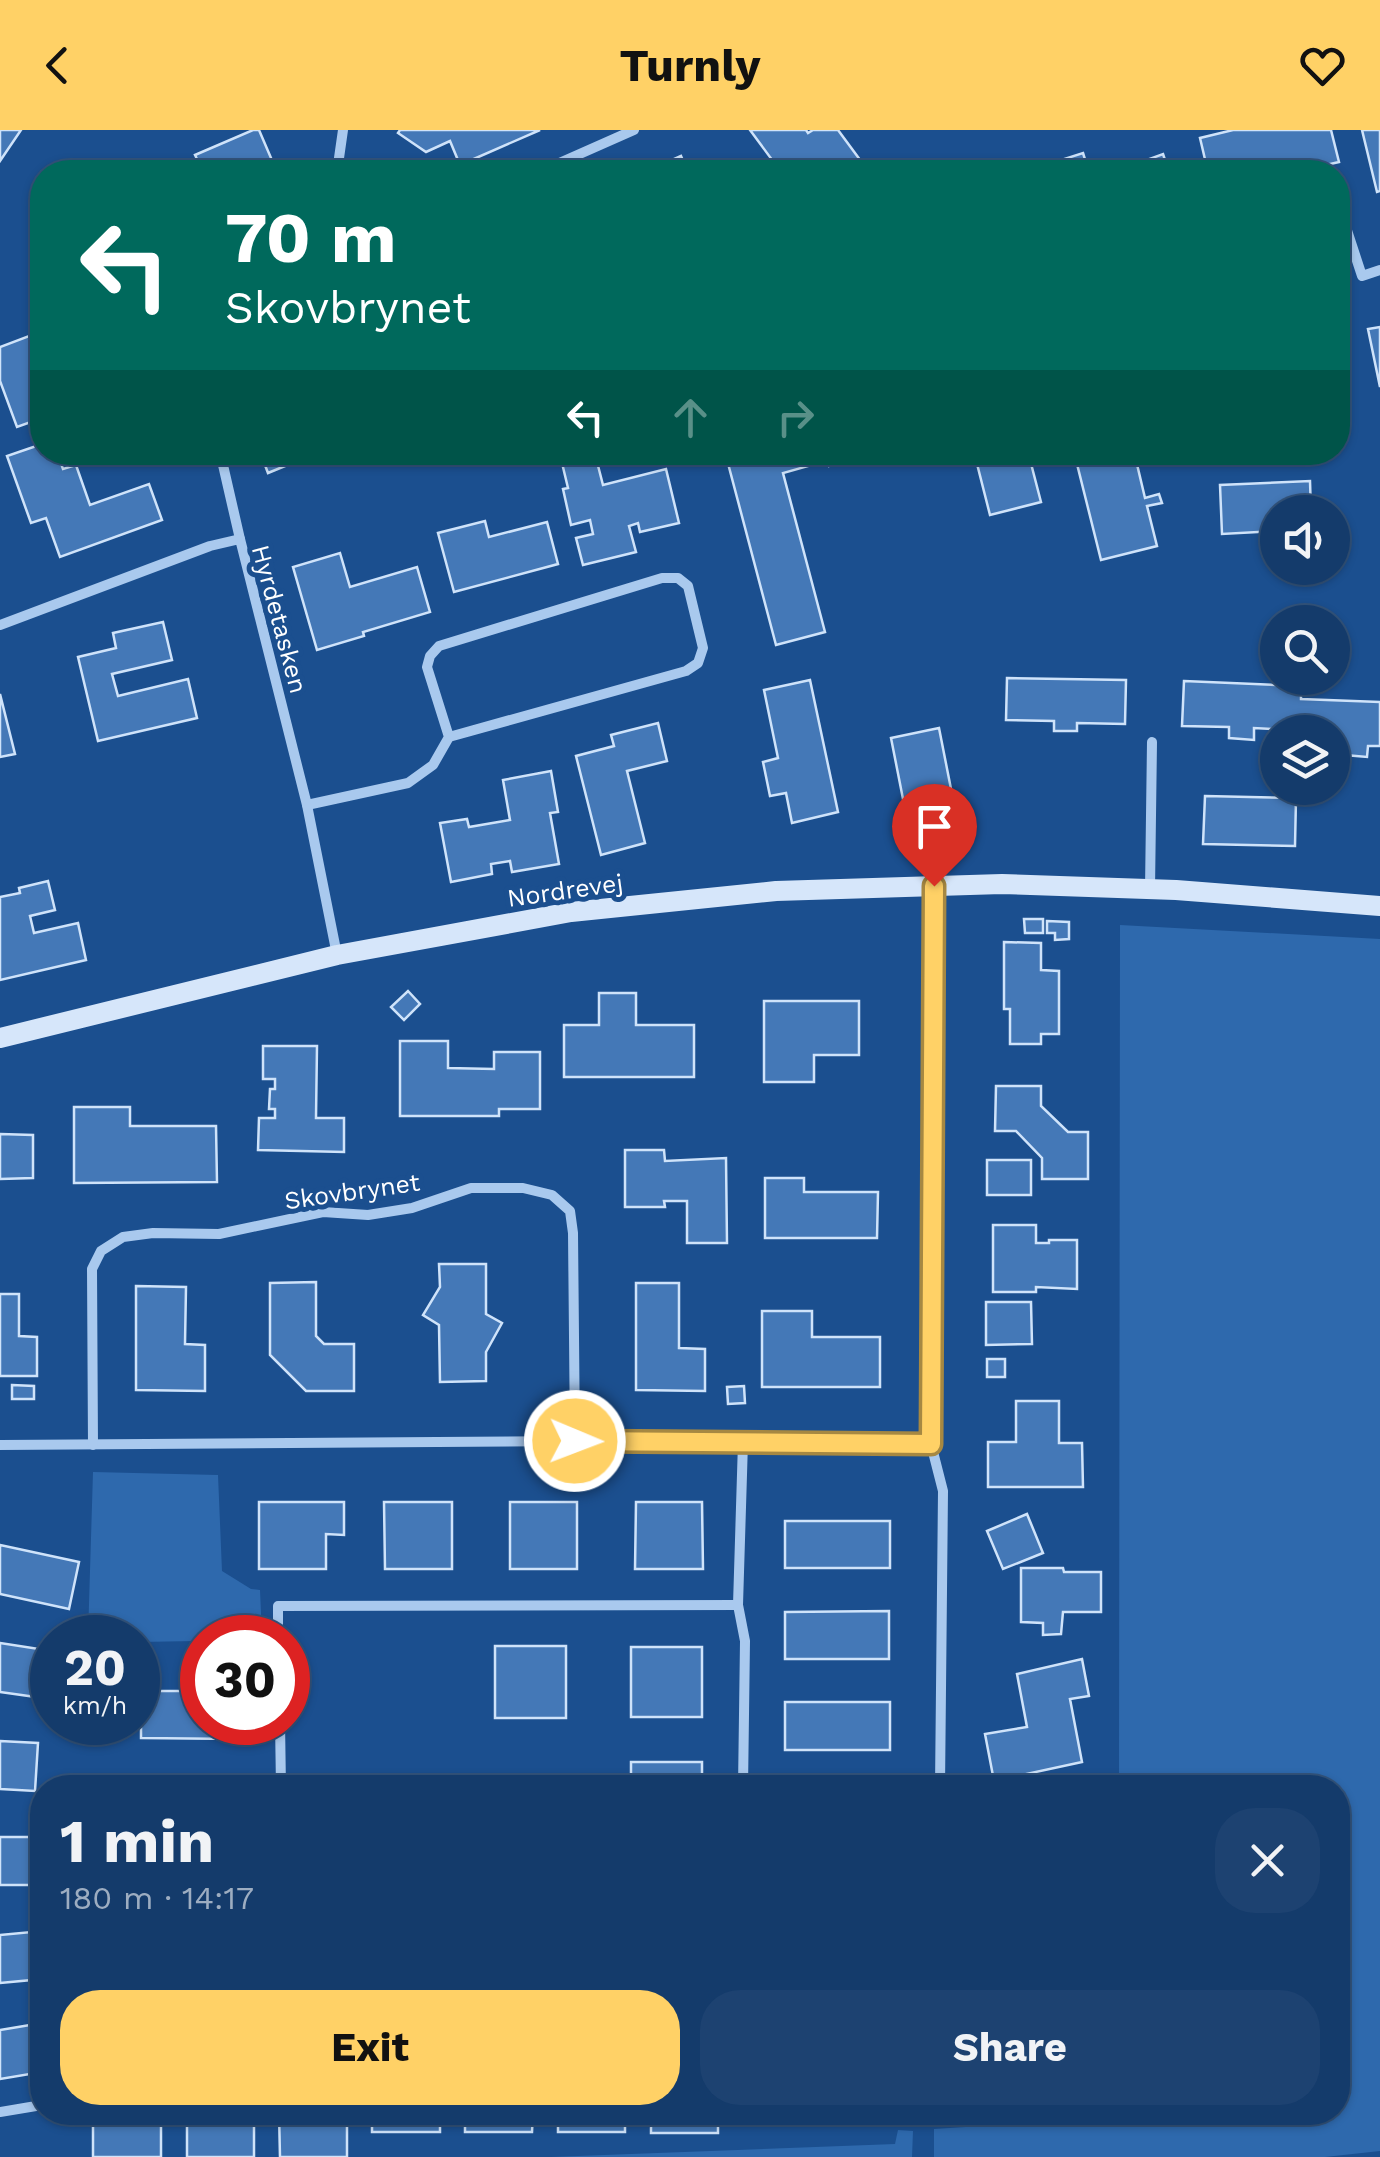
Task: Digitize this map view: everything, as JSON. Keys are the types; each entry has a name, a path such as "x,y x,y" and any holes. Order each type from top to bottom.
{"street":[{"path":"339,160 343,130"},
{"path":"566,160 634,130"},
{"path":"1350,240 1362,276 1380,270"},
{"path":"223,465 240,539"},
{"name":"Hyrdetasken","path":"0,625 210,546 240,539 307,805 338,956"},
{"path":"307,805 408,783 432,765 450,737 686,672 698,663 704,648 688,586 678,578 662,578 439,646 427,667 450,737"},
{"path":"1150,889 1152,742"},
{"name":"Nordrevej","path":"0,1038 338,956 571,912 776,892 1002,884 1150,889 1380,906"},
{"path":"934,886 931,1444 943,1491 940,1775"},
{"name":"Skovbrynet","path":"93,1445 92,1269 101,1251 123,1237 154,1233 219,1234 323,1212 368,1214 412,1208 471,1188 523,1188 552,1195 570,1211 575,1441"},
{"path":"0,1446 575,1441 931,1444"},
{"path":"743,1442 738,1605 745,1642 743,1775"},
{"path":"278,1615 278,1606 738,1605"},
{"path":"280,1745 281,1775"},
{"path":"0,2112 30,2107"}],"shaded area":[{"path":"1120,925 1380,939 1380,2151 1325,2157 934,2157 934,2129 981,2125 1350,2125 1350,1775 1119,1775"},
{"path":"93,1472 218,1475 222,1571 251,1589 260,1590 261,1615 180,1615 180,1641 160,1642 160,1615 89,1615"},
{"path":"898,2130 913,2131 912,2157 551,2157 895,2144"}],"building":[{"path":"0,130 21,130 0,161"},
{"path":"259,130 272,160 197,160 195,155"},
{"path":"540,130 471,160 458,160 450,141 426,152 398,133"},
{"path":"750,130 838,130 860,160 772,160"},
{"path":"1233,130 1331,130 1338,160 1205,160 1200,138"},
{"path":"1362,130 1380,130 1377,192"},
{"path":"1083,153 1085,160 1061,160"},
{"path":"1380,327 1380,387 1368,329"},
{"path":"30,339 30,422 17,427 0,381 0,347"},
{"path":"30,448 30,465 62,465 63,469 76,465 90,505 149,484 162,520 60,557 46,518 31,523 7,456"},
{"path":"265,465 288,465 268,473"},
{"path":"562,465 598,465 603,485 666,469 679,523 640,532 638,523 629,526 636,552 583,565 576,538 593,534 590,520 571,525 563,489 568,488"},
{"path":"728,465 812,465 783,473 825,632 776,645"},
{"path":"977,465 1031,465 1041,502 990,515"},
{"path":"1077,465 1137,465 1145,498 1159,494 1162,503 1147,506 1157,546 1101,560"},
{"path":"1310,481 1310,495 1260,495 1260,532 1222,534 1220,485"},
{"path":"485,521 489,537 547,522 558,564 454,592 438,533"},
{"path":"340,553 350,587 417,567 430,612 317,650 293,567"},
{"path":"163,622 172,660 112,674 118,696 188,679 197,718 98,741 78,657 116,648 113,633"},
{"path":"1007,678 1126,680 1125,724 1077,723 1077,731 1054,731 1054,721 1006,720"},
{"path":"810,680 838,812 792,823 786,793 770,796 763,762 778,758 764,690"},
{"path":"1184,681 1260,684 1260,695 1380,702 1380,746 1368,746 1367,757 1350,755 1350,715 1260,715 1260,728 1254,728 1254,740 1229,738 1229,727 1182,726"},
{"path":"0,694 15,754 0,757"},
{"path":"658,723 667,761 627,771 645,843 601,855 576,756 614,746 611,735"},
{"path":"939,728 952,794 904,804 891,738"},
{"path":"551,771 558,812 550,813 559,864 512,872 510,861 491,864 492,874 451,882 440,823 467,819 469,827 510,820 503,780"},
{"path":"1205,796 1260,797 1260,805 1296,805 1295,846 1203,844"},
{"path":"927,812 934,845 906,850 900,817"},
{"path":"48,881 55,910 30,916 34,933 78,923 86,960 0,980 0,897"},
{"path":"1024,919 1043,919 1043,933 1025,933"},
{"path":"1047,921 1069,922 1069,939 1055,940 1055,933 1047,933"},
{"path":"1004,942 1041,943 1041,970 1059,971 1059,1034 1041,1034 1041,1044 1010,1044 1010,1009 1004,1009"},
{"path":"408,991 420,1004 404,1020 391,1007"},
{"path":"599,993 636,993 636,1025 694,1025 694,1077 564,1077 564,1025 599,1025"},
{"path":"764,1001 859,1001 859,1055 814,1055 814,1082 764,1082"},
{"path":"400,1041 448,1041 448,1068 494,1069 494,1052 540,1052 540,1109 499,1109 499,1116 400,1116"},
{"path":"263,1046 317,1046 316,1118 344,1118 344,1152 258,1150 259,1118 275,1118 275,1109 269,1109 275,1079 263,1079"},
{"path":"996,1086 1041,1086 1041,1106 1068,1132 1088,1132 1088,1179 1042,1179 1042,1158 1016,1131 995,1131"},
{"path":"74,1107 130,1107 130,1126 216,1126 217,1182 74,1183"},
{"path":"0,1134 33,1135 33,1178 0,1179"},
{"path":"625,1150 664,1150 665,1161 726,1158 727,1243 687,1243 687,1201 664,1201 665,1207 625,1207"},
{"path":"987,1160 1031,1160 1031,1195 987,1195"},
{"path":"765,1178 804,1178 804,1192 878,1192 877,1238 765,1238"},
{"path":"993,1225 1036,1225 1036,1243 1077,1240 1077,1289 1036,1287 1036,1292 993,1292"},
{"path":"439,1264 486,1264 486,1314 502,1323 486,1352 486,1381 440,1382 439,1325 423,1315 440,1287"},
{"path":"316,1282 316,1336 324,1344 354,1344 354,1391 306,1391 270,1355 270,1283"},
{"path":"636,1283 679,1283 679,1348 705,1349 705,1391 636,1390"},
{"path":"136,1286 186,1287 185,1344 205,1345 205,1391 136,1390"},
{"path":"0,1294 19,1294 19,1336 37,1337 37,1376 0,1376"},
{"path":"986,1302 1031,1302 1032,1344 986,1345"},
{"path":"762,1311 812,1311 812,1337 880,1337 880,1387 762,1387"},
{"path":"987,1359 1005,1359 1005,1377 987,1377"},
{"path":"12,1385 34,1386 34,1399 12,1399"},
{"path":"744,1386 745,1403 728,1404 727,1387"},
{"path":"1016,1401 1059,1401 1059,1443 1082,1443 1083,1487 988,1487 988,1442 1016,1442"},
{"path":"259,1502 344,1502 344,1535 326,1534 326,1569 259,1569"},
{"path":"384,1502 452,1502 452,1569 385,1569"},
{"path":"510,1502 577,1502 577,1569 510,1569"},
{"path":"636,1502 702,1502 703,1569 635,1569"},
{"path":"1027,1514 1043,1553 1003,1569 987,1531"},
{"path":"785,1521 890,1521 890,1568 785,1568"},
{"path":"0,1545 79,1562 69,1609 0,1594"},
{"path":"1021,1568 1101,1572 1101,1612 1063,1612 1061,1634 1043,1635 1043,1623 1021,1622"},
{"path":"889,1611 889,1659 785,1659 785,1612"},
{"path":"0,1643 30,1648 30,1696 0,1692"},
{"path":"495,1646 566,1646 566,1718 495,1718"},
{"path":"631,1647 702,1647 702,1717 631,1717"},
{"path":"1082,1659 1089,1696 1070,1699 1082,1762 1022,1775 993,1775 985,1734 1027,1727 1017,1674"},
{"path":"160,1691 180,1691 180,1738 160,1738"},
{"path":"785,1702 890,1702 890,1750 785,1750"},
{"path":"0,1741 38,1745 36,1775 30,1775 30,1791 0,1789"},
{"path":"631,1762 702,1762 702,1775 631,1775"},
{"path":"0,1837 30,1837 30,1885 0,1885"},
{"path":"30,1932 30,1980 0,1983 0,1935"},
{"path":"30,2025 30,2074 0,2079 0,2030"},
{"path":"93,2125 161,2125 161,2157 93,2157"},
{"path":"187,2125 254,2125 254,2157 187,2157"},
{"path":"279,2125 347,2125 347,2157 280,2157"},
{"path":"372,2125 440,2125 440,2132 372,2132"},
{"path":"465,2125 532,2125 532,2132 465,2132"},
{"path":"558,2125 625,2125 625,2132 558,2132"},
{"path":"646,2125 718,2125 718,2133 651,2133 651,2126"}],"route":[{"path":"575,1441 931,1444 934,886"}]}
